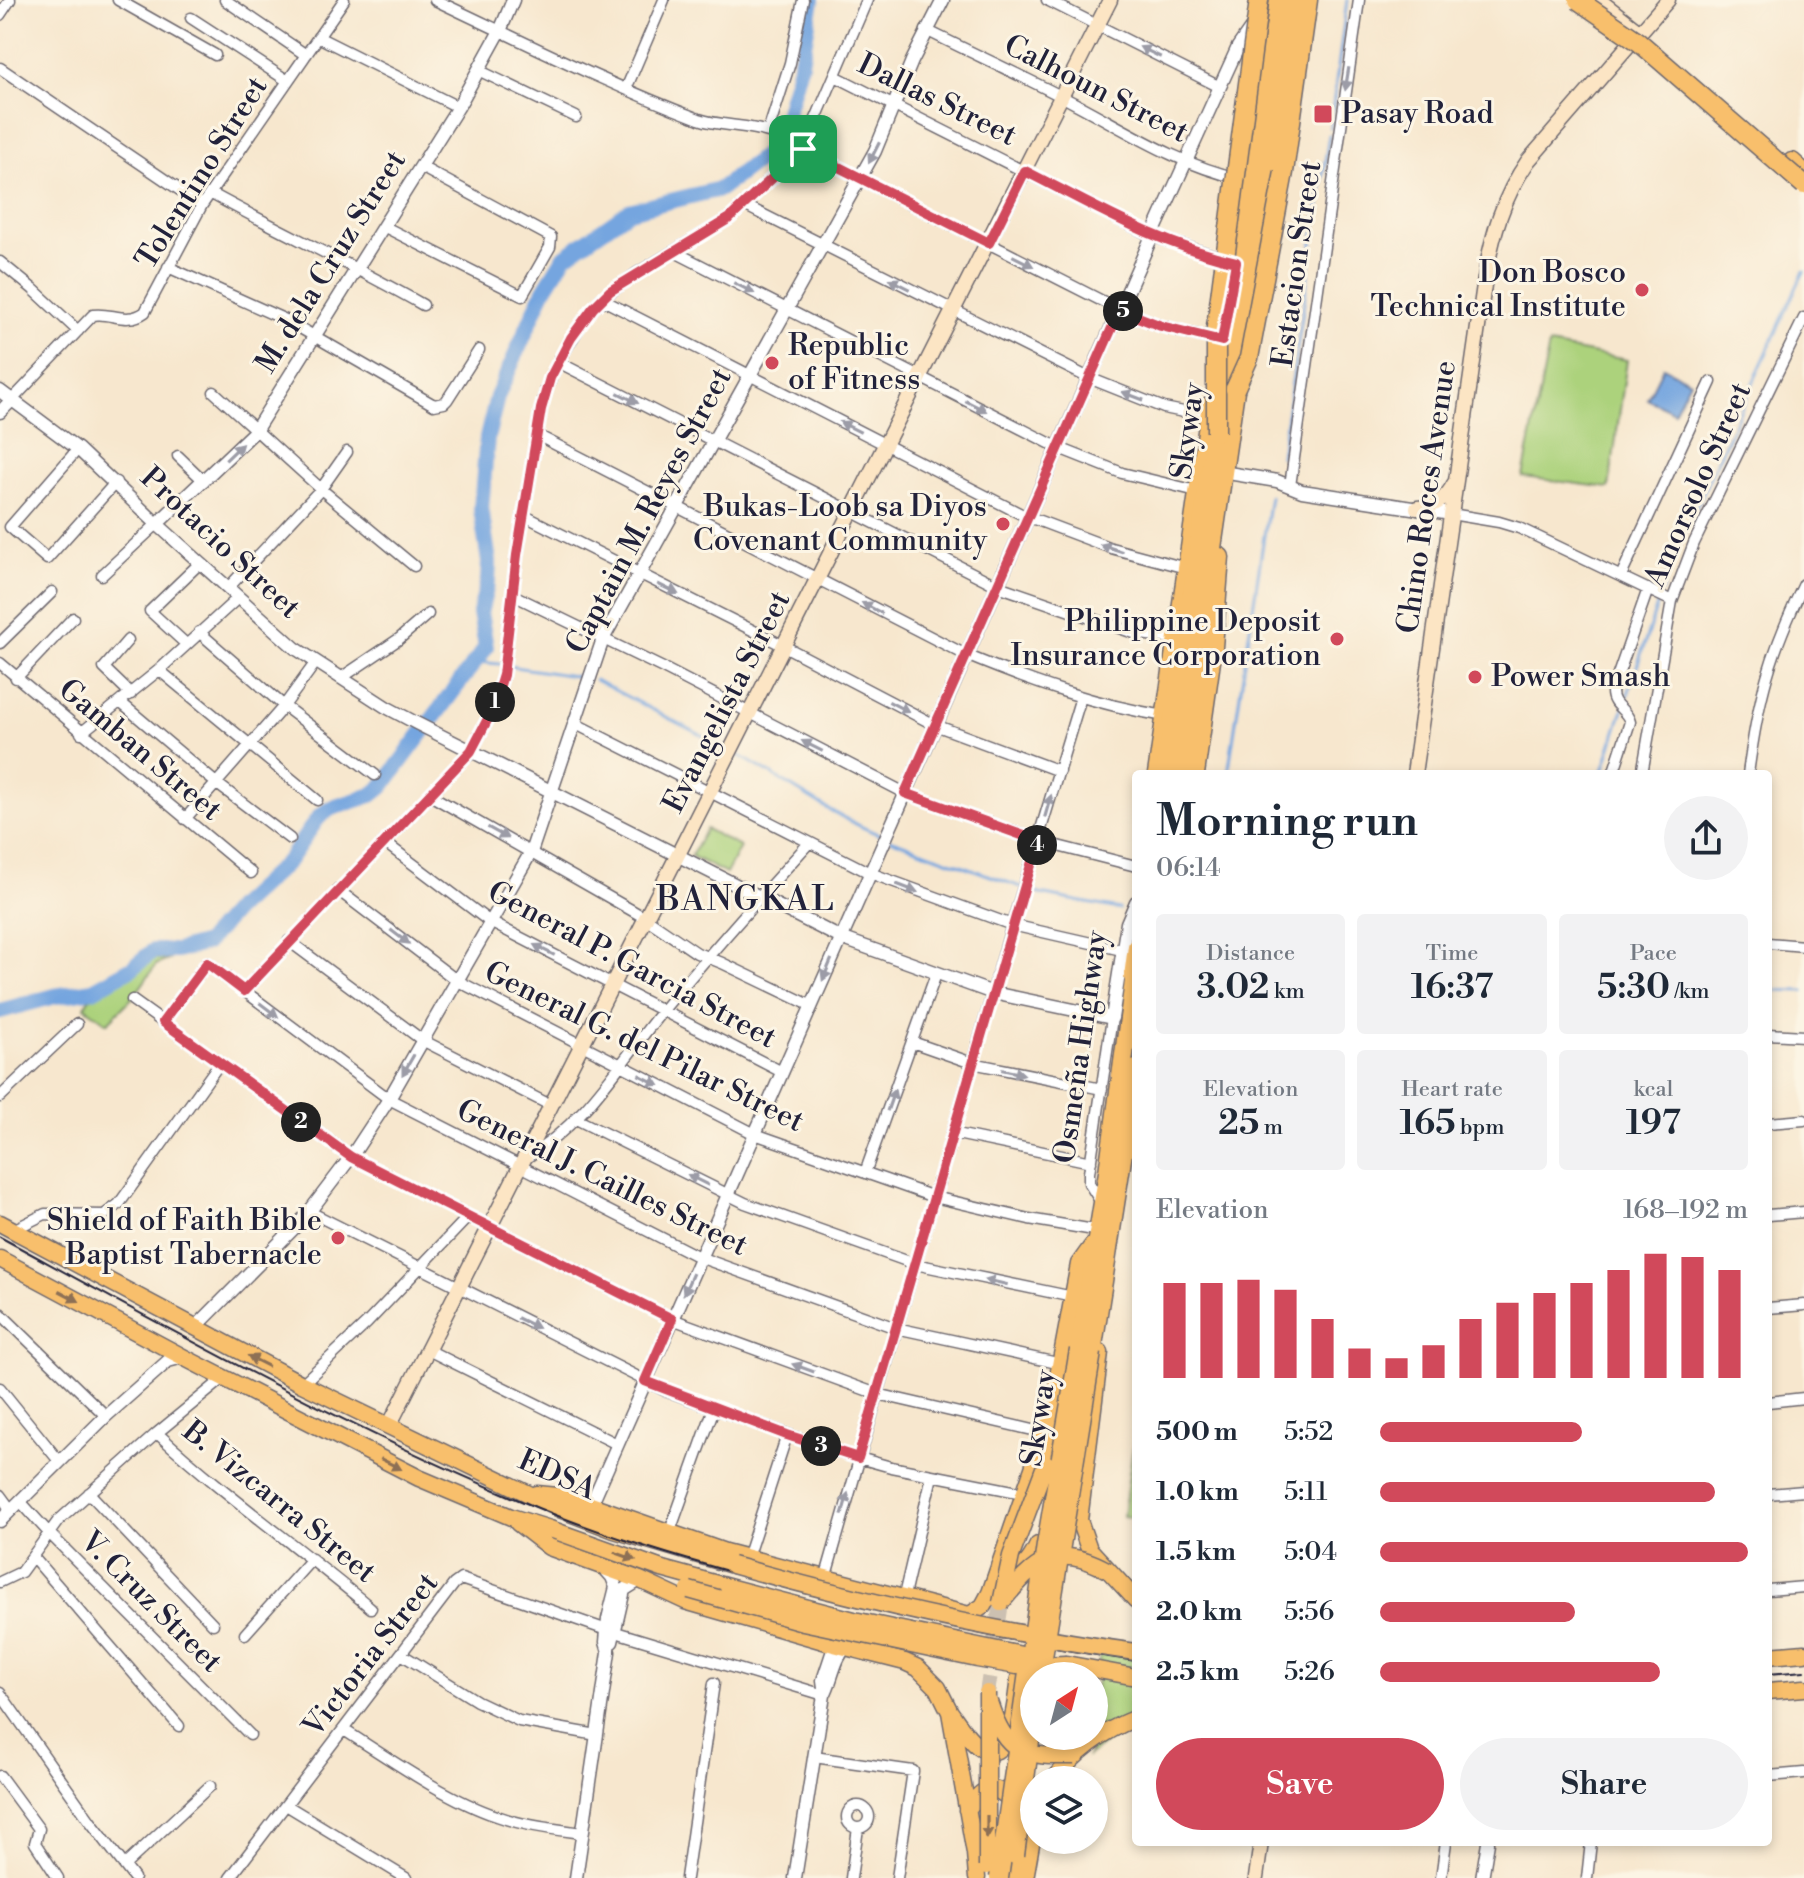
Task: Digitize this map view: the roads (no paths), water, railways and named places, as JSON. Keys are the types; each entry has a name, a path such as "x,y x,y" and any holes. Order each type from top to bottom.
{"highway":[{"name":"Skyway","path":"1182,770 1294,0"},
{"path":"1235,389 1249,358 1270,255 1308,0"},
{"path":"1576,0 1639,42 1804,187"},
{"path":"1592,0 1644,37 1798,168"},
{"name":"Skyway","path":"1166,770 1212,424 1216,327 1271,3"},
{"path":"1196,770 1219,598 1221,560 1217,543"},
{"name":"Skyway","path":"988,1875 1108,1172 1132,996"},
{"name":"Skyway","path":"1044,1662 1132,1103"},
{"path":"1012,1878 1029,1750"}],"main road":[{"name":"Evangelista Street","path":"389,1426 732,753 1110,0"},
{"path":"1182,770 1228,473 1294,0"},
{"path":"1576,0 1636,36"},
{"path":"1599,0 1804,187"},
{"name":"Chino Roces Avenue","path":"1415,770 1485,278 1498,219 1511,187 1528,161 1668,0"},
{"path":"1157,770 1197,491 1212,424 1271,3"},
{"path":"1417,508 1441,501 1456,480"},
{"name":"Osmeña Highway","path":"1107,1570 1080,1557 1054,1557 1033,1567 1001,1603 1015,1542 1056,1435 1072,1363 1099,1199 1129,948"},
{"name":"Osmeña Highway","path":"1044,1662 1104,1304 1132,1105"},
{"name":"EDSA","path":"7,1227 302,1384 562,1510 614,1530 739,1562 857,1599 1049,1638 1132,1651"},
{"name":"Osmeña Highway","path":"970,1615 987,1601 1046,1433 1062,1364 1079,1264 1093,1238"},
{"name":"EDSA","path":"0,1259 419,1478 511,1517 662,1569 797,1606 1057,1662"},
{"path":"1104,1304 1094,1416 1079,1520 1089,1549 1132,1596"},
{"path":"999,1564 1007,1572 1015,1572 1028,1562 1078,1452"},
{"path":"527,1493 568,1497 739,1562 825,1579 850,1589 1015,1626 1023,1635 1024,1644"},
{"name":"EDSA","path":"511,1517 549,1547 640,1580"},
{"path":"640,1580 685,1601 918,1668 938,1688 950,1712 977,1746 991,1751 1004,1744 1011,1724 1038,1545"},
{"path":"640,1580 662,1581 803,1622 1020,1666"},
{"path":"1772,1656 1804,1653"},
{"name":"EDSA","path":"1108,1672 1132,1676"},
{"path":"1772,1691 1804,1688"},
{"path":"988,1875 987,1693 1004,1735 1016,1747 1035,1756 1074,1756"},
{"path":"950,1712 975,1853 988,1875"},
{"path":"1066,1766 1074,1756 1107,1732 1132,1720"},
{"path":"1011,1724 1015,1808"},
{"path":"967,1810 978,1793 993,1789 1007,1795 1020,1814"},
{"path":"1256,1878 1260,1846"},
{"path":"1012,1878 1020,1854"},
{"path":"1025,1878 1027,1854"}],"street":[{"path":"0,15 10,0"},
{"path":"118,0 215,55"},
{"path":"225,0 306,55"},
{"name":"Tolentino Street","path":"13,399 93,315 127,319 145,312 202,205 344,0"},
{"path":"435,0 626,89 701,120 770,132 1120,310 1161,326 1222,341"},
{"name":"M. dela Cruz Street","path":"157,524 255,431 458,107 500,31 513,0"},
{"path":"626,89 664,0"},
{"path":"770,132 790,63 803,0"},
{"path":"244,991 471,751 492,711 503,675 523,515 546,390 577,329 601,299 627,279 717,228 803,149 867,0"},
{"name":"Captain M. Reyes Street","path":"195,1328 310,1212 351,1157 389,1099 531,852 603,639 860,179 926,30 943,0"},
{"path":"1047,0 1220,87"},
{"path":"1249,0 1271,3"},
{"name":"Estacion Street","path":"1290,486 1359,0"},
{"path":"590,1507 1152,236 1245,34 1271,3"},
{"path":"191,18 288,81"},
{"name":"Calhoun Street","path":"926,30 1062,96 1186,162 1248,180"},
{"path":"318,37 458,107"},
{"path":"0,68 202,205"},
{"path":"478,70 576,117"},
{"name":"Dallas Street","path":"835,76 1152,236 1236,262"},
{"path":"383,226 522,296 553,241 551,237 421,167"},
{"path":"210,193 423,305"},
{"path":"744,205 1089,378 1212,424"},
{"path":"675,252 1059,448 1122,473 1197,491"},
{"path":"0,262 78,331"},
{"path":"168,267 316,336 434,405 447,400 479,350"},
{"path":"601,299 1054,529 1138,557 1186,568"},
{"name":"Amorsolo Street","path":"1642,770 1660,595 1694,543 1804,318"},
{"path":"558,362 998,586 1134,633 1176,639"},
{"path":"1621,576 1711,382"},
{"name":"Protacio Street","path":"0,391 78,449 116,482 157,524 295,648 415,723 841,938 993,993 1112,1018"},
{"path":"214,392 321,489 414,566"},
{"path":"0,412 13,399"},
{"path":"537,435 966,655 1007,673 1081,697 1165,716"},
{"path":"78,449 10,527 47,559 116,482"},
{"path":"228,588 321,489 347,452"},
{"path":"178,456 204,481"},
{"path":"1228,473 1277,481 1302,491 1499,522 1519,528 1660,595 1612,692 1615,705 1628,715 1630,722 1614,770"},
{"path":"523,515 935,725 1059,771"},
{"path":"102,575 157,524"},
{"path":"186,644 150,611 200,563"},
{"path":"1749,770 1767,669 1804,584"},
{"path":"0,643 52,592"},
{"path":"513,595 905,793 1038,841 1132,865"},
{"path":"81,733 159,670 239,597"},
{"path":"341,678 399,639 428,614"},
{"path":"16,678 73,618"},
{"path":"199,632 284,706 375,775"},
{"path":"128,640 104,668 131,694"},
{"path":"185,819 284,706 316,662"},
{"name":"Gamban Street","path":"0,663 251,873"},
{"path":"159,670 317,800"},
{"path":"825,1579 1012,925 1081,697"},
{"path":"120,702 216,783 290,839"},
{"path":"574,723 870,873 1012,925 1129,948"},
{"path":"430,795 647,919 697,953 812,1006"},
{"name":"General P. Garcia Street","path":"384,842 490,922 782,1072"},
{"path":"524,1162 551,1143 576,1119 662,1011 809,843"},
{"name":"General G. del Pilar Street","path":"338,890 456,980 755,1134 934,1197 1029,1219 1093,1238"},
{"name":"Osmeña Highway","path":"1099,1199 1089,1183 1091,1162 1112,1018 1129,948 1128,917 1132,910"},
{"path":"289,941 422,1040 552,1106"},
{"path":"1772,943 1804,946"},
{"name":"General J. Cailles Street","path":"163,1022 207,963 389,1099 524,1162 699,1257 896,1328 1062,1364"},
{"path":"865,1173 936,974"},
{"path":"132,1000 351,1157 672,1319 877,1394 1046,1433"},
{"path":"0,1097 77,1024"},
{"path":"1772,1034 1804,1036"},
{"path":"912,1042 972,1063 1102,1089"},
{"path":"7,1227 45,1214 104,1215 110,1211 119,1204 219,1064"},
{"path":"576,1119 727,1195 915,1264 1073,1297"},
{"path":"1772,1123 1804,1120"},
{"path":"952,1133 1091,1162"},
{"path":"310,1212 645,1381 787,1435 858,1458 1023,1493"},
{"path":"1772,1215 1804,1212"},
{"path":"302,1384 367,1323 468,1217"},
{"path":"1772,1308 1804,1305"},
{"path":"0,1313 106,1416"},
{"path":"426,1349 617,1444"},
{"path":"0,1521 106,1416 168,1361 183,1357"},
{"path":"0,1582 21,1572 58,1521 224,1378"},
{"path":"0,1388 59,1461"},
{"path":"1772,1402 1804,1398"},
{"path":"669,1534 714,1408"},
{"name":"B. Vizcarra Street","path":"157,1433 192,1465 371,1608"},
{"path":"739,1562 787,1435"},
{"path":"903,1600 932,1476"},
{"path":"1772,1494 1804,1491"},
{"path":"89,1493 213,1624"},
{"name":"V. Cruz Street","path":"0,1495 49,1533 250,1735"},
{"path":"33,1557 179,1726"},
{"path":"245,1634 312,1559"},
{"path":"576,1878 597,1735 606,1642 616,1587 603,1567"},
{"name":"Victoria Street","path":"231,1878 454,1584 461,1579 608,1630 824,1695"},
{"path":"608,1630 624,1590 640,1580"},
{"path":"1772,1590 1804,1587"},
{"path":"795,1878 824,1695 840,1653 839,1644"},
{"path":"401,1654 477,1701 519,1721 597,1735"},
{"path":"686,1878 714,1683"},
{"path":"0,1693 134,1878"},
{"path":"344,1730 469,1805 498,1817 583,1833"},
{"path":"814,1757 913,1771 897,1878"},
{"path":"1772,1776 1804,1773"},
{"path":"0,1776 39,1829 35,1843 58,1878"},
{"path":"125,1865 210,1786"},
{"path":"286,1805 406,1878"},
{"path":"851,1878 858,1828"},
{"path":"1441,1878 1445,1846"},
{"path":"1482,1878 1487,1846"},
{"path":"1587,1878 1591,1846"}],"water":[{"path":"1663,367 1690,381 1674,412 1647,399"}],"waterway":[{"path":"0,1011 55,996 93,990 132,968 153,951 177,951 206,943 237,908 288,861 318,818 329,809 372,795 382,787 486,647 480,613 489,562 481,509 487,438 497,397 544,290 565,256 629,211 720,189 770,151 780,138 801,62 812,0"},
{"path":"1330,128 1347,0"},
{"path":"1281,456 1329,135"},
{"path":"1662,592 1669,567 1804,271"},
{"path":"1229,770 1270,496"},
{"path":"1603,770 1659,599"},
{"path":"476,662 500,664"},
{"path":"508,666 587,678"},
{"path":"595,680 726,748"},
{"path":"736,754 845,818 883,836"},
{"path":"890,839 1040,894 1119,909"},
{"path":"1772,990 1804,991"}],"tunnel":[{"path":"987,1693 1001,1603"}],"tram line":[{"path":"0,1237 318,1407 448,1469 582,1525 687,1560 879,1611 1007,1639 1132,1660"},
{"path":"1772,1674 1804,1671"}],"place":[{"name":"Pasay Road","path":"1323,114"},
{"name":"Don Bosco Technical Institute","path":"1642,290"},
{"name":"Republic of Fitness","path":"772,363"},
{"name":"Bukas-Loob sa Diyos Covenant Community","path":"1003,524"},
{"name":"Philippine Deposit Insurance Corporation","path":"1337,639"},
{"name":"Power Smash","path":"1475,677"},
{"name":"Shield of Faith Bible Baptist Tabernacle","path":"338,1238"}],"district":[{"name":"BANGKAL","path":"746,900"}]}
